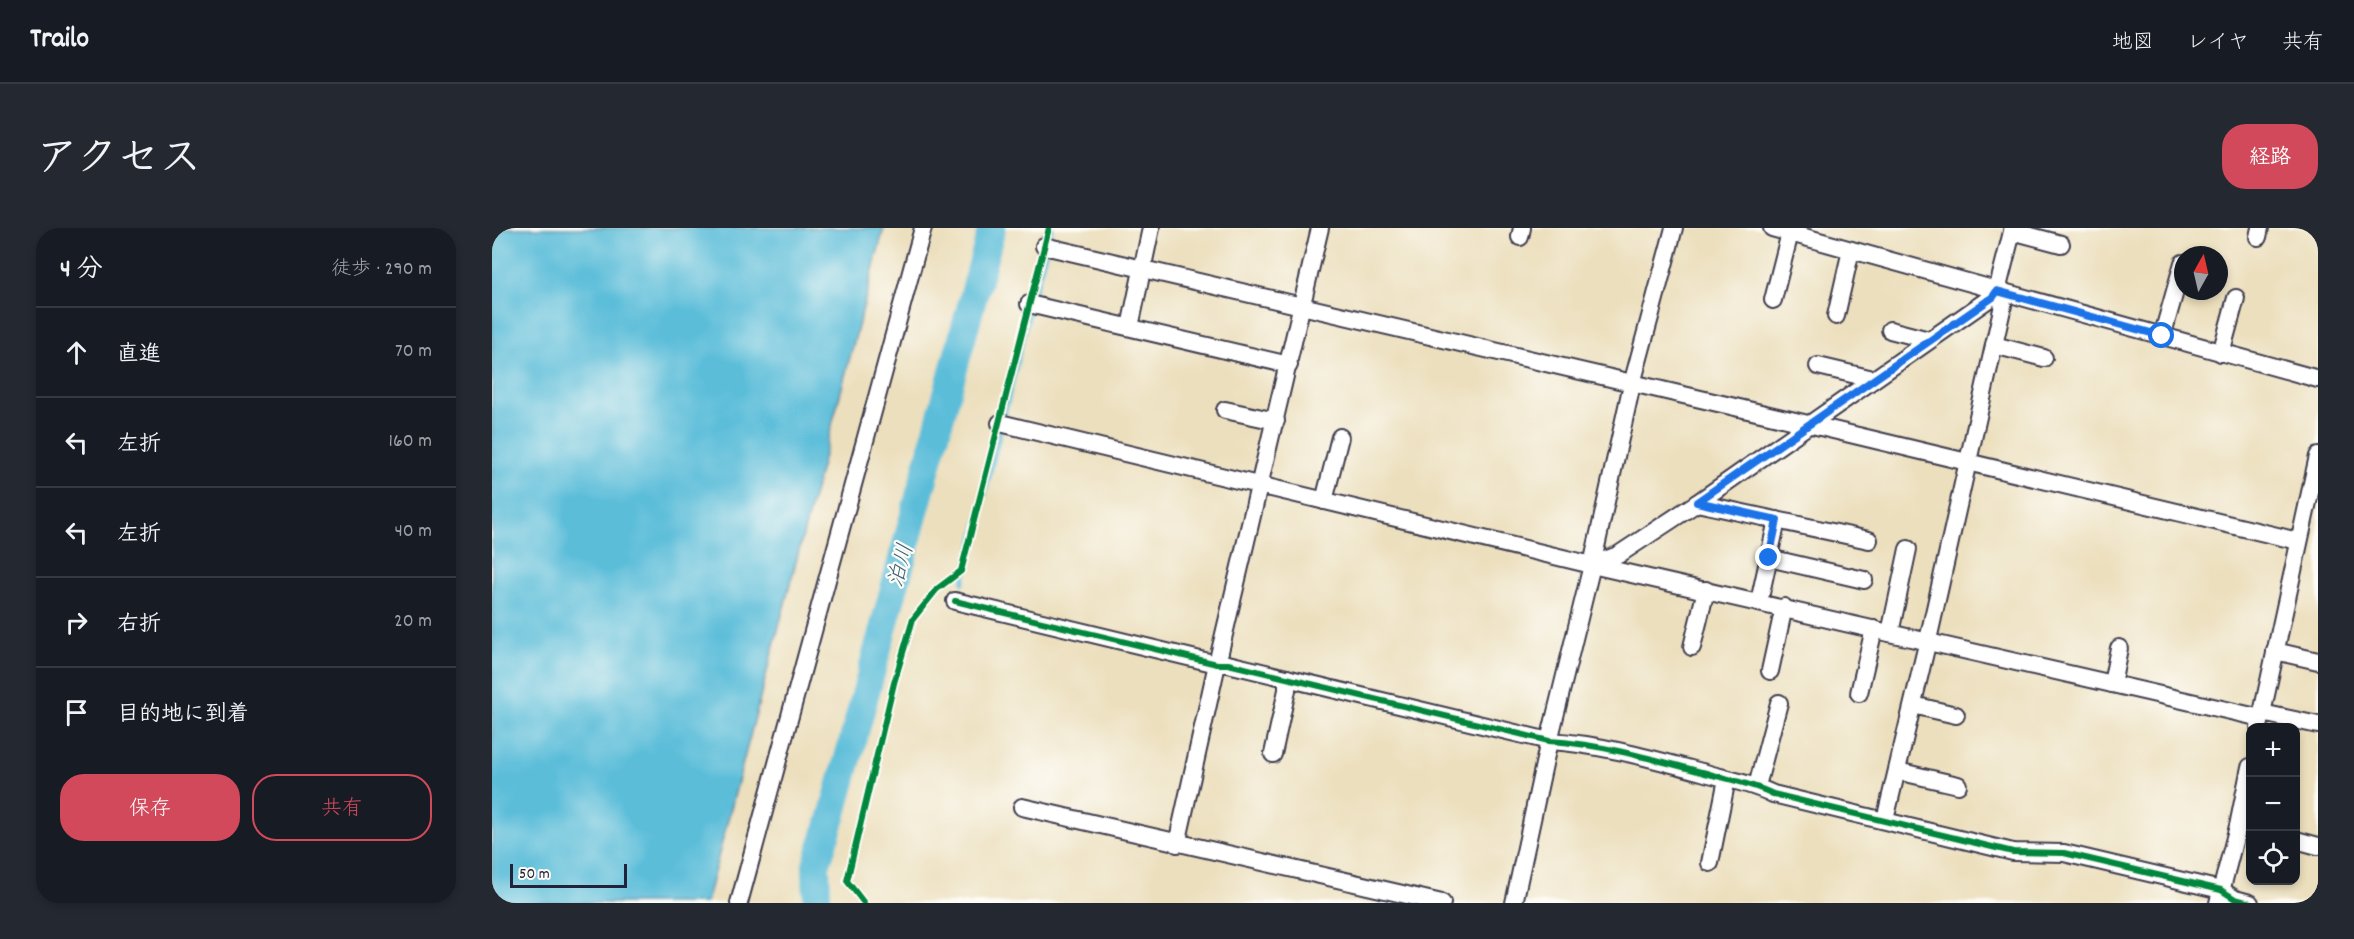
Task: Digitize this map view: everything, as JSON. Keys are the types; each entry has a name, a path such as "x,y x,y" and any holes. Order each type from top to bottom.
{"street":[{"path":"739,903 923,228"},
{"path":"1130,327 1151,228"},
{"path":"1178,844 1217,664 1320,228"},
{"path":"1514,903 1632,384 1674,228"},
{"path":"1772,228 2318,379"},
{"path":"1592,565 1618,555 1993,297 1997,291 2013,230 2061,244"},
{"path":"1773,300 1790,233"},
{"path":"1044,246 2298,541"},
{"path":"1836,316 1851,250"},
{"path":"1885,820 2003,304 1997,291"},
{"path":"2162,336 2174,294"},
{"path":"2221,353 2236,298"},
{"path":"1029,304 1289,365"},
{"path":"1890,330 1929,340"},
{"path":"1994,345 2044,358"},
{"path":"1818,366 1873,379"},
{"path":"1225,410 1276,421"},
{"path":"1000,423 1592,565 1928,640 2261,719 2318,725"},
{"path":"1324,501 1340,437"},
{"path":"2261,719 2318,456"},
{"path":"1697,502 1869,540"},
{"path":"1759,602 1777,520"},
{"path":"1890,633 1908,549"},
{"path":"1769,558 1864,580"},
{"path":"1692,647 1706,590"},
{"path":"955,601 1549,741 1573,742 1757,786 1773,794 2013,852 2064,853 2219,897 2250,903"},
{"path":"1770,671 1784,608"},
{"path":"1859,693 1874,629"},
{"path":"2112,684 2119,648"},
{"path":"2275,651 2318,661"},
{"path":"1273,754 1287,690 1287,678"},
{"path":"1757,786 1779,703"},
{"path":"1913,705 1956,715"},
{"path":"1897,771 1958,785"},
{"path":"2219,897 2244,828 2249,777"},
{"path":"1710,863 1728,779"},
{"path":"1022,807 1442,903"},
{"path":"2300,841 2318,846"}],"water":[{"path":"492,228 884,228 706,903 492,903"}],"waterway":[{"name":"泊川","path":"817,903 816,865 832,817 992,228"},
{"path":"1048,243 1052,228"},
{"path":"1032,301 1046,251"},
{"path":"1003,420 1030,309"},
{"path":"963,583 1001,428"}],"cycle path":[{"path":"864,903 847,881 894,683 913,619 937,589 961,571 1049,228"},
{"path":"955,601 1549,741 1588,745 1646,757 1747,784 1773,794 2013,852 2064,853 2221,890 2235,899 2250,903"}],"route":[{"path":"1769,558 1777,520 1697,502 1993,297 1997,291 2162,336"}]}
